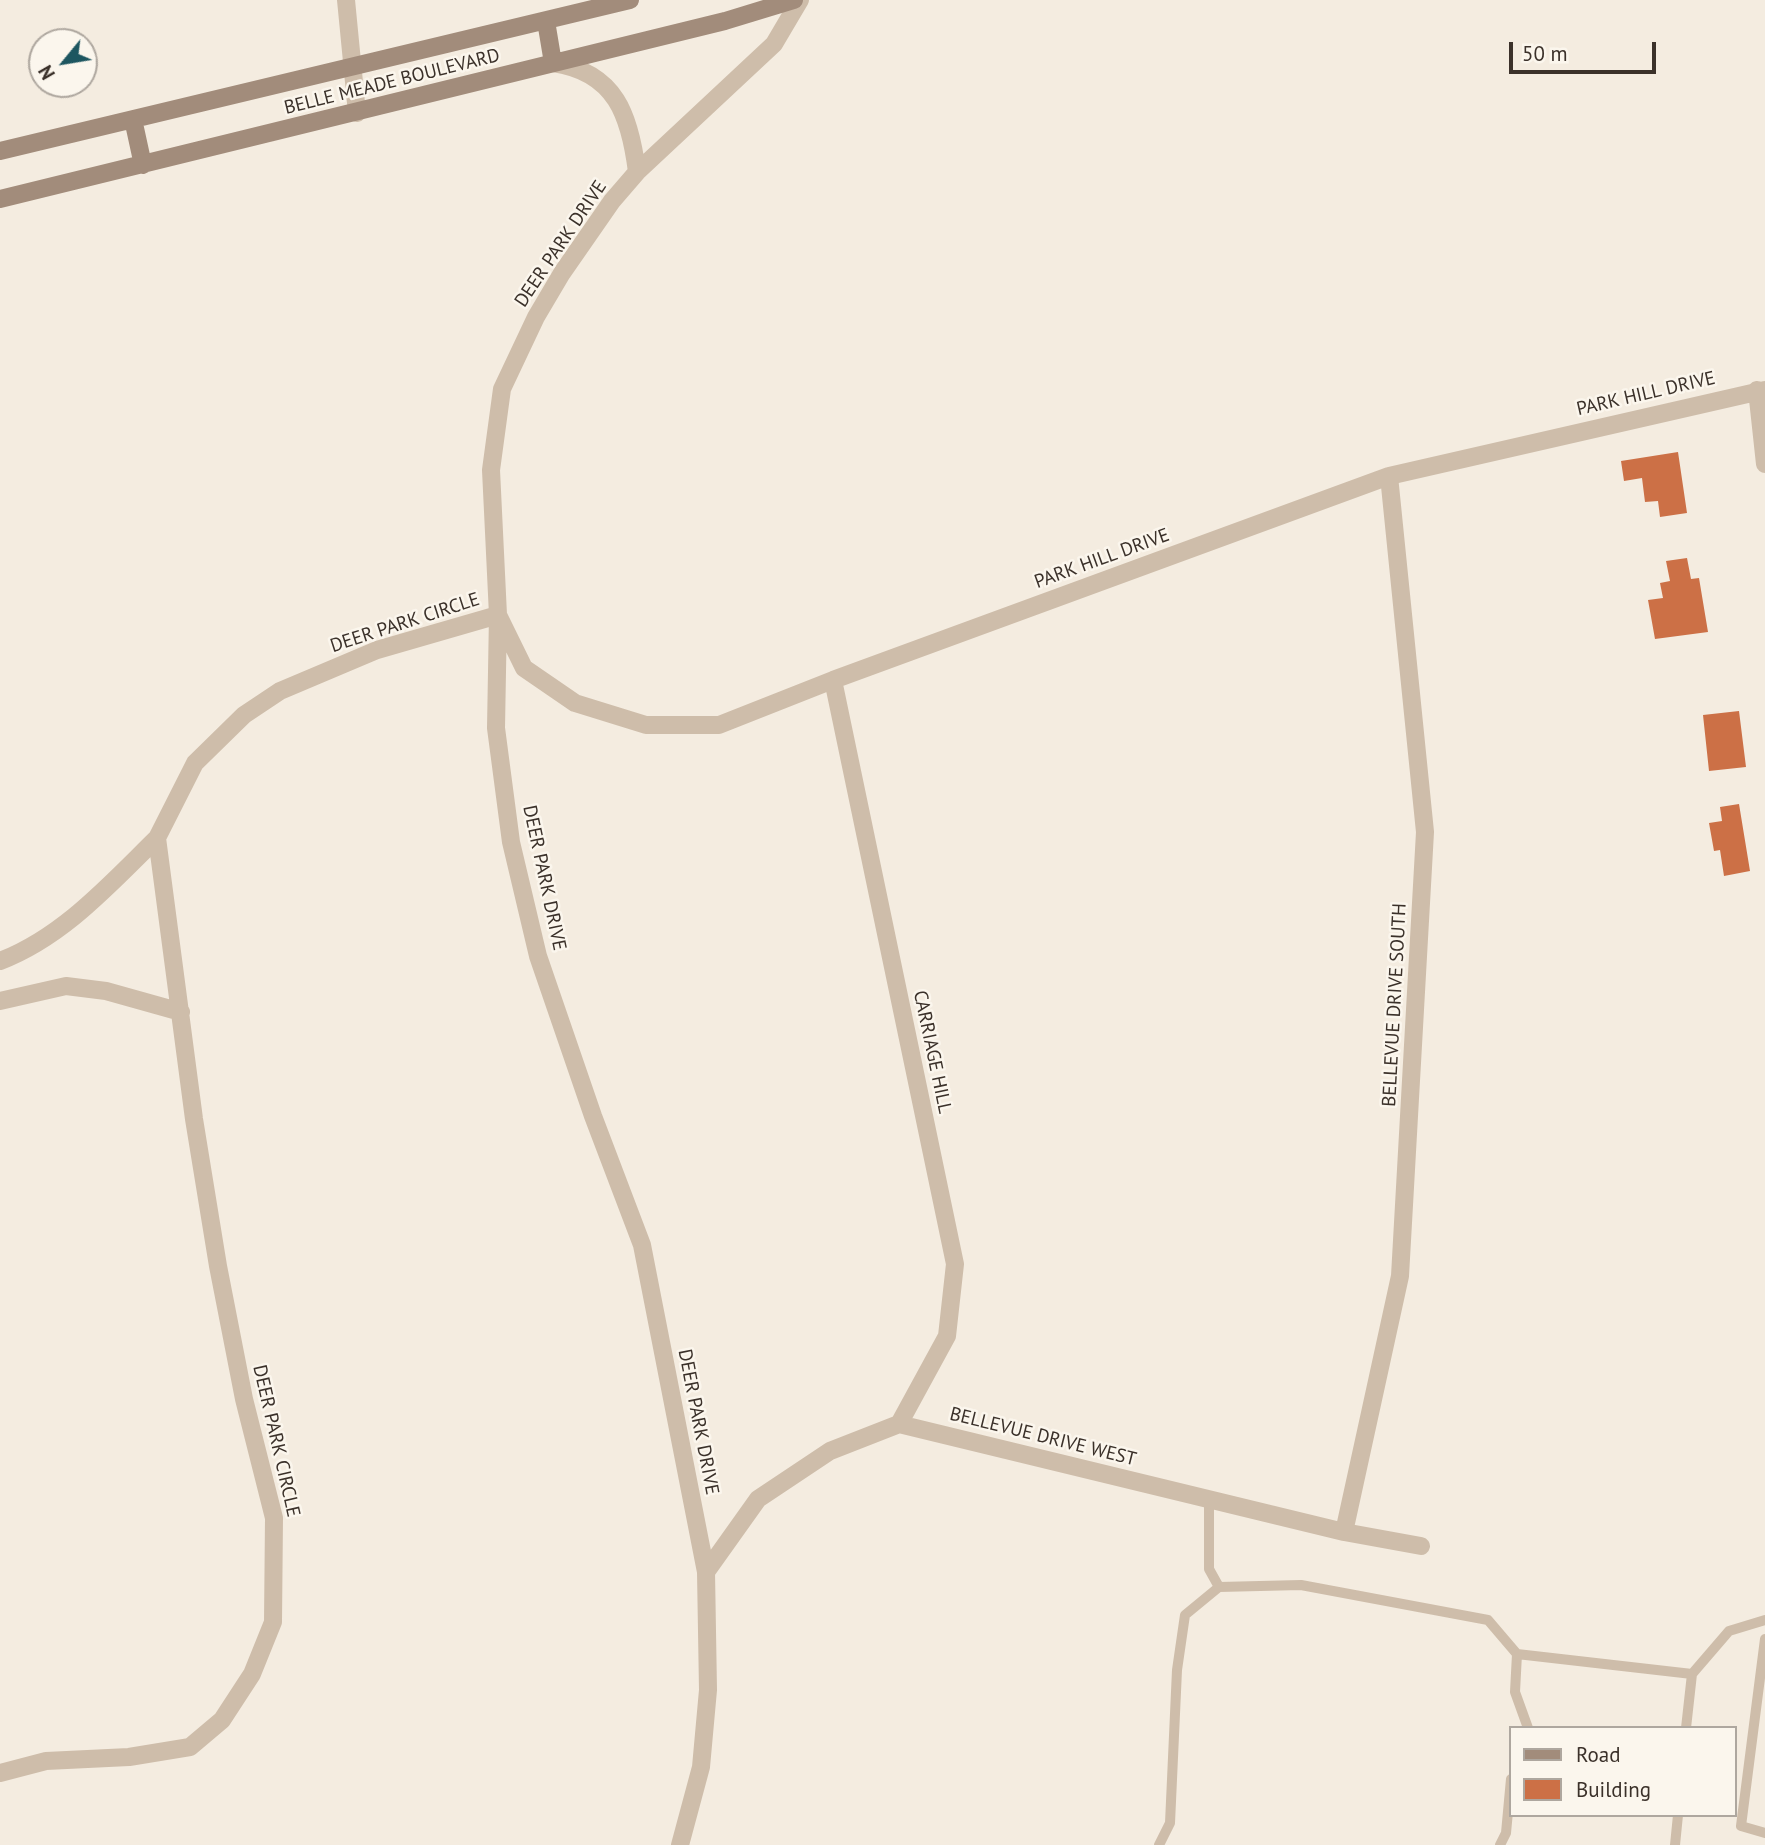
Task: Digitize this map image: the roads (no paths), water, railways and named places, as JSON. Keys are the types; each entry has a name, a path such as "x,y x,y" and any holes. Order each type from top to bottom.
{"main road":[{"name":"BELLE MEADE BOULEVARD","path":"0,151 630,0"},
{"name":"BELLE MEADE BOULEVARD","path":"0,199 357,113 724,21 794,0"},
{"path":"546,22 553,63"},
{"path":"132,119 142,165"}],"street":[{"path":"346,0 357,113"},
{"name":"DEER PARK DRIVE","path":"680,1845 702,1754 708,1690 706,1572 642,1245 593,1116 538,956 511,842 496,729 498,615 491,470 502,389 536,317 562,272 612,201 637,172 774,44 800,0"},
{"path":"553,63 588,71 615,99 627,118 637,172"},
{"path":"1761,390 1765,464"},
{"name":"PARK HILL DRIVE","path":"498,615 524,668 575,704 646,725 719,725 833,680 1389,476 1761,390"},
{"name":"BELLEVUE DRIVE SOUTH","path":"1344,1532 1400,1276 1425,832 1389,476"},
{"name":"DEER PARK CIRCLE","path":"0,1773 46,1761 129,1757 190,1747 228,1711 252,1674 273,1622 274,1518 244,1399 218,1266 157,838 195,764 244,715 280,691 377,650 498,615"},
{"name":"CARRIAGE HILL","path":"833,680 955,1264 947,1336 899,1424"},
{"path":"0,961 45,939 100,895 157,838"},
{"path":"0,1001 66,986 106,991 181,1012"},
{"path":"706,1572 758,1499 830,1451 899,1424"},
{"name":"BELLEVUE DRIVE WEST","path":"899,1424 1344,1532 1420,1546"}],"lane":[{"path":"1209,1499 1209,1569 1219,1587"},
{"path":"1159,1845 1170,1823 1177,1670 1185,1615 1219,1587 1301,1585 1488,1620 1517,1654 1692,1674"},
{"path":"1686,1726 1692,1674 1729,1631 1765,1620"},
{"path":"1765,1639 1741,1826 1765,1833"},
{"path":"1517,1654 1515,1692 1527,1726"},
{"path":"1500,1845 1506,1833 1510,1790"},
{"path":"1675,1845 1678,1817"}]}
